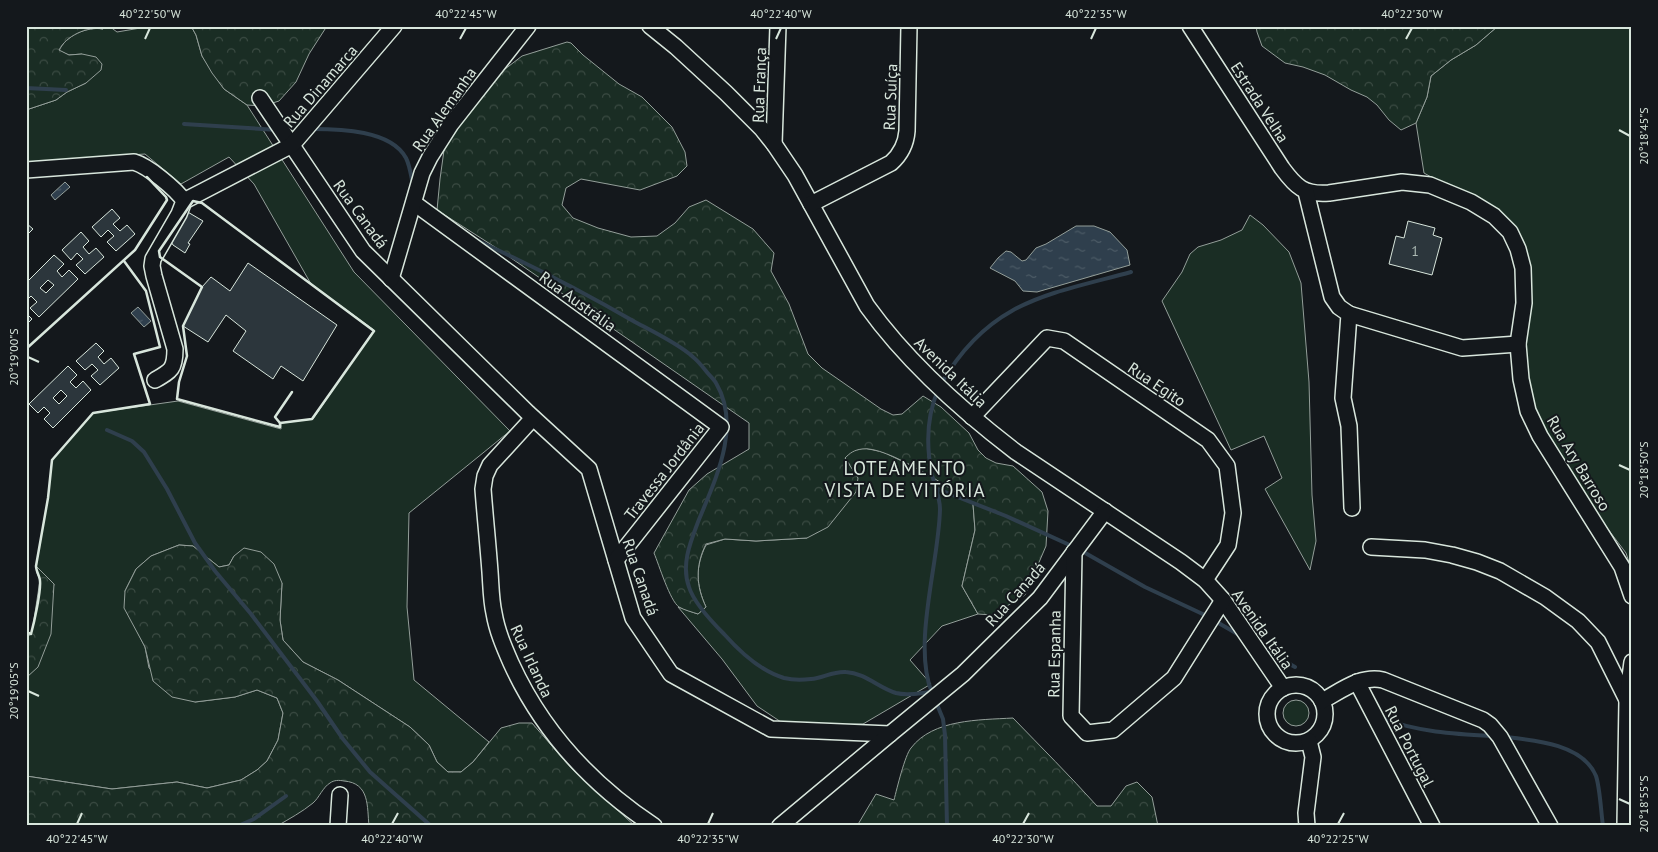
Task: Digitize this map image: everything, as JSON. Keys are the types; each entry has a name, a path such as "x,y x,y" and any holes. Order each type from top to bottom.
{"street":[{"name":"Rua Dinamarca","path":"292,145 394,26"},
{"name":"Rua Alemanha","path":"391,279 422,173 440,140 528,26"},
{"name":"Avenida Itália","path":"650,26 712,80 762,129 774,144 795,175 853,281 880,323 908,356 972,417 1016,452 1205,580 1234,614 1283,688"},
{"name":"Rua França","path":"774,144 778,26"},
{"name":"Rua Suíça","path":"811,204 891,163 901,152 907,131 909,26"},
{"name":"Estrada Velha","path":"1190,26 1282,168 1292,182 1306,192"},
{"name":"Rua Canadá","path":"260,98 363,251 533,418 589,469 633,618 671,674 771,729 890,734 963,674 1040,598 1105,511"},
{"path":"155,380 170,372 175,360 175,349 154,276 153,259 179,214 184,201 292,145"},
{"path":"26,170 134,162 144,166 175,191 184,201"},
{"name":"Rua Ary Barroso","path":"1306,192 1317,194 1329,193 1402,182 1430,185 1471,202 1494,216 1510,232 1518,249 1523,268 1524,303 1518,344 1521,379 1528,411 1540,436 1622,568 1632,596"},
{"path":"1306,192 1332,297 1339,307 1349,314 1462,348 1518,344"},
{"name":"Rua Austrália","path":"414,203 721,427"},
{"path":"1349,314 1343,398 1349,426 1352,508"},
{"name":"Rua Egito","path":"972,417 1047,338 1064,341 1208,440 1227,466 1233,512 1228,545 1205,580"},
{"name":"Rua Irlanda","path":"533,418 490,465 485,476 483,489 494,613 501,640 530,700 554,736 572,757 598,782 629,809 654,826"},
{"name":"Travessa Jordânia","path":"616,560 721,427"},
{"path":"1372,547 1425,550 1460,557 1500,571 1538,593 1578,621 1598,642 1627,700"},
{"name":"Rua Espanha","path":"1074,552 1070,716 1086,732 1113,730 1174,678 1222,600"},
{"path":"1625,826 1627,700 1632,662"},
{"path":"1322,702 1357,682 1374,678 1483,720 1500,737 1550,826"},
{"name":"Rua Portugal","path":"1357,682 1432,826"},
{"path":"1298,685 1306,687 1312,690 1322,702 1325,716 1324,724 1320,731 1309,741 1302,743 1286,742 1280,739 1270,727 1267,712 1268,705 1276,692 1283,688 1298,685"},
{"path":"780,826 890,734"},
{"path":"1307,826 1306,813 1313,757 1309,741"},
{"path":"338,826 340,795"}],"green space":[{"path":"26,26 104,26 103,29 90,29 72,36 59,50 69,55 82,54 96,57 102,64 101,70 86,83 67,92 56,100 26,110"},
{"path":"104,26 109,26 117,32 152,26 191,26 196,35 202,56 224,89 247,105 354,272 510,431 409,513 407,607 414,680 489,742 473,762 461,772 448,772 437,762 429,745 410,727 338,680 303,662 283,640 280,620 282,583 234,556 229,565 219,567 193,546 179,545 151,556 136,569 125,591 136,629 145,647 149,668 195,702 235,697 257,690 277,698 283,713 278,740 267,761 241,780 207,788 177,782 112,789 26,776 26,678 38,666 54,584 36,566 48,498 52,460 93,413 178,401 281,429 281,423 313,419 374,330 311,284 254,184 229,157 181,184 145,154 26,162 26,110 56,100 67,92 86,83 82,54 69,55 59,51 66,41 77,33 90,29 103,29"},
{"path":"191,26 327,26 309,54 296,82 279,101 263,106 247,105 224,89 202,56 196,35"},
{"path":"1256,26 1498,26 1476,45 1451,60 1431,76 1427,97 1416,123 1401,130 1367,97 1325,75 1285,63 1262,46"},
{"path":"1498,26 1632,26 1632,571 1626,553 1595,512 1543,436 1524,375 1527,260 1522,240 1504,218 1424,173 1416,123 1427,97 1431,76 1451,60 1476,45"},
{"path":"567,42 571,43 619,84 642,97 672,127 685,152 687,166 677,176 640,190 581,179 566,188 562,205 573,218 598,228 631,237 657,236 675,223 689,207 706,200 753,229 774,253 771,271 789,304 808,354 822,368 881,409 893,415 902,414 923,396 941,407 969,433 978,450 986,458 996,463 1013,466 1042,492 1048,511 1046,546 1025,595 992,615 978,614 962,586 975,530 973,504 919,469 887,454 862,449 852,452 845,458 858,478 856,492 828,527 807,538 756,541 725,539 706,544 700,560 698,576 700,591 706,607 698,614 679,607 668,590 654,553 689,490 707,474 749,449 749,423 498,249 437,210 445,143 496,76 522,56"},
{"path":"1250,215 1263,225 1289,252 1301,283 1309,382 1312,495 1316,541 1310,570 1265,489 1282,478 1264,436 1231,450 1162,301 1182,272 1190,254 1198,247 1221,240 1242,230"},
{"path":"864,448 883,452 910,465 945,483 973,504 975,530 962,586 978,614 942,626 910,660 931,684 863,724 787,726 757,706 722,659 678,607 698,614 706,607 700,591 698,576 702,553 706,545 725,539 756,541 807,538 850,465 845,458 852,451"},
{"path":"179,545 193,546 219,567 229,565 234,556 244,548 261,552 274,564 282,583 280,620 283,640 303,662 338,680 410,727 429,745 437,762 448,772 461,772 473,762 501,728 519,723 532,723 571,768 635,826 369,826 366,797 363,791 359,786 338,780 328,785 309,806 277,826 26,826 26,776 112,789 177,782 207,788 241,780 267,761 278,740 283,713 277,698 257,690 235,697 195,702 172,697 153,681 145,647 124,608 125,591 136,569 151,556"},
{"path":"36,566 54,584 51,634 38,667 26,678 26,638 31,634 33,626 40,580"},
{"path":"1296,700 1306,703 1309,713 1306,723 1296,726 1286,723 1283,713 1286,703"},
{"path":"1013,718 1097,806 1111,806 1126,786 1137,782 1152,797 1158,826 857,826 876,794 894,800 906,757 920,738 944,726 986,719"}],"water":[{"path":"65,182 70,187 55,200 51,195"},
{"path":"1076,226 1094,226 1110,232 1127,250 1130,265 1037,292 1023,291 1015,281 990,268 1006,251 1011,252 1022,261 1026,260 1036,248"},
{"path":"138,307 151,321 144,327 131,313"}],"building":[{"path":"112,209 120,218 113,224 120,231 127,225 135,234 116,251 107,242 114,236 108,230 101,237 92,227"},
{"path":"186,211 203,221 188,243 190,244 185,253 173,245 170,240"},
{"path":"1408,221 1435,228 1433,235 1442,238 1432,275 1389,264 1396,236 1404,238"},
{"path":"26,223 33,229 26,236"},
{"path":"81,232 89,241 83,247 89,254 96,248 104,257 85,274 76,265 83,259 77,253 71,260 62,250"},
{"path":"54,255 64,264 57,271 62,277 69,270 78,279 39,317 30,308 37,302 31,296 26,301 26,283","holes":["48,280 54,285 46,293 40,288"]},
{"path":"248,263 337,325 303,381 281,366 273,379 233,351 246,331 226,315 208,342 183,326 202,287 211,277 230,291"},
{"path":"26,313 32,319 26,325"},
{"path":"96,343 104,351 98,357 104,364 111,358 119,368 100,385 91,376 98,370 92,364 85,370 76,361"},
{"path":"68,366 77,375 70,382 76,388 83,381 91,390 53,428 44,419 50,413 44,407 38,413 29,404","holes":["61,390 67,396 59,404 53,398"]}],"waterway":[{"path":"26,88 66,90"},
{"path":"184,124 278,130"},
{"path":"312,129 364,133 389,142 399,149 406,158 413,185"},
{"path":"474,239 556,279 673,343 695,359 715,382 723,400 727,417 726,435 718,471 690,546 686,571 691,593 699,606 737,647 759,666 784,678 808,679 846,672 859,675 900,694 931,692"},
{"path":"941,384 959,356 979,335 1000,318 1046,296 1131,272"},
{"path":"932,693 927,673 925,627 939,530 940,509 930,464 928,432 931,411 938,390"},
{"path":"107,430 132,441 144,452 167,489 195,543 317,701 343,739 370,772 431,826"},
{"path":"935,488 1006,516 1074,547"},
{"path":"1080,550 1145,587 1209,617"},
{"path":"1215,621 1241,636"},
{"path":"1262,648 1295,667"},
{"path":"936,702 943,719 945,735 947,826"},
{"path":"1382,718 1422,729 1493,736"},
{"path":"1505,737 1543,742 1569,750 1590,765 1596,776 1603,826"},
{"path":"238,826 254,819 286,796"}],"wall":[{"path":"26,349 135,250 167,200 147,177"},
{"path":"193,201 202,203 374,331 312,419 280,423 280,427 177,399 179,382 187,356 183,326 202,287 160,257 159,251 193,201"},
{"path":"26,632 31,634 38,600 40,581 36,566 48,498 52,460 93,413 150,404 134,354 160,347 146,291 124,261"},
{"path":"280,423 275,417 292,392"}],"district":[{"name":"LOTEAMENTO VISTA DE VITÓRIA","path":"905,479"}]}
